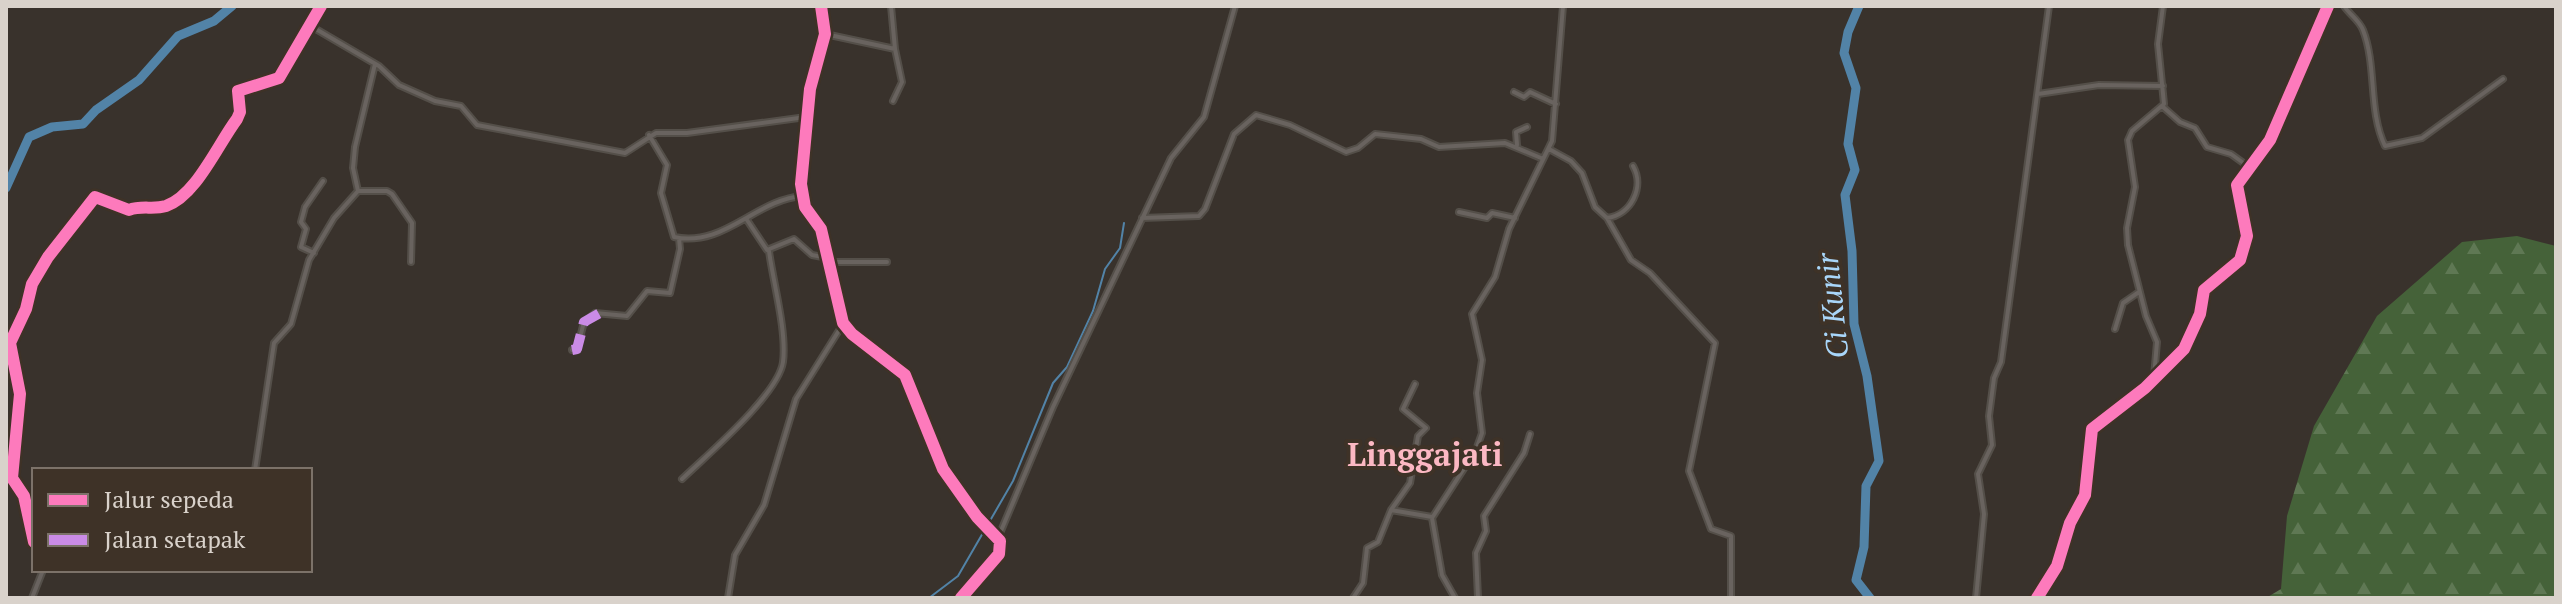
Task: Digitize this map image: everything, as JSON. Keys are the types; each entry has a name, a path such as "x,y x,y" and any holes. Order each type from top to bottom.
{"street":[{"path":"32,533 24,496 12,478 20,394 10,349 32,284 48,257 95,197 129,210 140,205 166,206 180,197 204,171 237,119 238,91 279,78 321,6"},
{"path":"821,6 825,34 806,117 800,162 805,207 821,229 841,299 843,323 852,334 905,375 943,469 982,523 998,538"},
{"path":"891,6 902,82 893,101"},
{"path":"961,598 999,554 998,538 1053,407 1174,154 1204,117 1235,6"},
{"path":"1455,598 1442,575 1432,518 1480,441 1477,393 1482,360 1472,314 1495,277 1501,249 1542,158 1549,149 1556,104 1563,6"},
{"path":"1976,598 1984,518 1978,474 1992,445 1989,419 1994,378 2001,362 2049,6"},
{"path":"2154,380 2157,342 2139,292 2128,245 2127,228 2135,187 2128,140 2135,128 2162,106 2158,44 2163,6"},
{"path":"2037,598 2057,566 2072,518 2085,495 2092,429 2165,369 2191,339 2204,290 2244,254 2247,236 2237,191 2249,167 2270,140 2328,6"},
{"path":"2344,6 2359,22 2367,43 2372,90 2385,146 2422,138 2503,79"},
{"path":"309,25 375,64 409,90 435,101 461,106 471,120 487,129 548,141 599,145 625,153 649,135 806,117"},
{"path":"825,34 895,49"},
{"path":"358,191 353,168 355,147 375,64"},
{"path":"2037,94 2099,85 2163,86"},
{"path":"1514,92 1524,97 1530,92 1556,104"},
{"path":"2162,106 2180,122 2195,128 2207,147 2231,154 2249,167"},
{"path":"1142,218 1199,216 1205,209 1234,134 1256,115 1290,125 1346,152 1358,148 1375,134 1421,139 1439,147 1517,145 1542,158"},
{"path":"1517,145 1516,132 1527,127"},
{"path":"649,135 666,162 661,193 674,237 697,239 747,220 779,200 803,196"},
{"path":"1549,149 1578,168 1597,211 1607,218 1631,260 1650,273 1715,343 1689,471 1711,529 1731,536 1731,598"},
{"path":"1607,218 1619,216 1631,204 1639,184 1633,166"},
{"path":"314,253 301,247 306,229 301,222 303,210 323,181"},
{"path":"255,468 274,343 291,324 304,288 307,264 334,218 358,191"},
{"path":"358,191 391,192 412,223 411,262"},
{"path":"1459,212 1487,218 1492,213 1502,213 1515,218"},
{"path":"682,479 750,413 780,371 783,353 769,251 747,220"},
{"path":"572,350 577,349 584,322 595,313 627,316 647,291 670,293 680,249 679,238"},
{"path":"769,251 796,240 814,256 829,260 887,262"},
{"path":"2115,329 2123,303 2139,292"},
{"path":"728,598 735,555 764,505 796,399 843,323"},
{"path":"2157,358 2165,369"},
{"path":"1353,598 1363,583 1367,548 1378,542 1391,510 1410,483 1418,436 1426,428 1403,409 1415,384"},
{"path":"1478,598 1476,553 1486,531 1484,516 1524,453 1530,434"},
{"path":"1391,510 1432,518"},
{"path":"32,598 42,572"}],"green space":[{"path":"2517,236 2556,246 2556,598 2266,598 2281,589 2287,516 2314,426 2377,316 2462,242"}],"waterway":[{"path":"6,188 29,137 52,127 83,124 96,110 139,80 178,36 214,21 232,6"},
{"name":"Ci Kunir","path":"1859,6 1848,32 1844,53 1856,88 1848,144 1855,170 1845,195 1852,251 1854,324 1867,376 1879,461 1866,486 1864,547 1856,580 1870,598"},
{"path":"929,598 958,576 1013,481 1053,383 1067,367 1093,311 1105,269 1120,248 1124,223"}],"marked path":[{"path":"572,350 577,349 584,322 600,313"}],"cycle path":[{"path":"32,533 24,496 12,478 20,394 10,343 26,309 32,284 48,257 95,197 129,210 166,206 187,192 237,119 240,112 238,91 279,78 321,6"},
{"path":"821,6 825,34 810,89 801,184 805,207 821,229 843,323 852,334 905,375 943,469 977,517 1000,541 999,554 961,598"},
{"path":"2037,598 2057,566 2070,523 2085,495 2092,429 2145,388 2184,349 2200,314 2204,290 2240,260 2247,236 2237,185 2270,140 2328,6"}],"district":[{"name":"Linggajati","path":"1425,454"}]}
